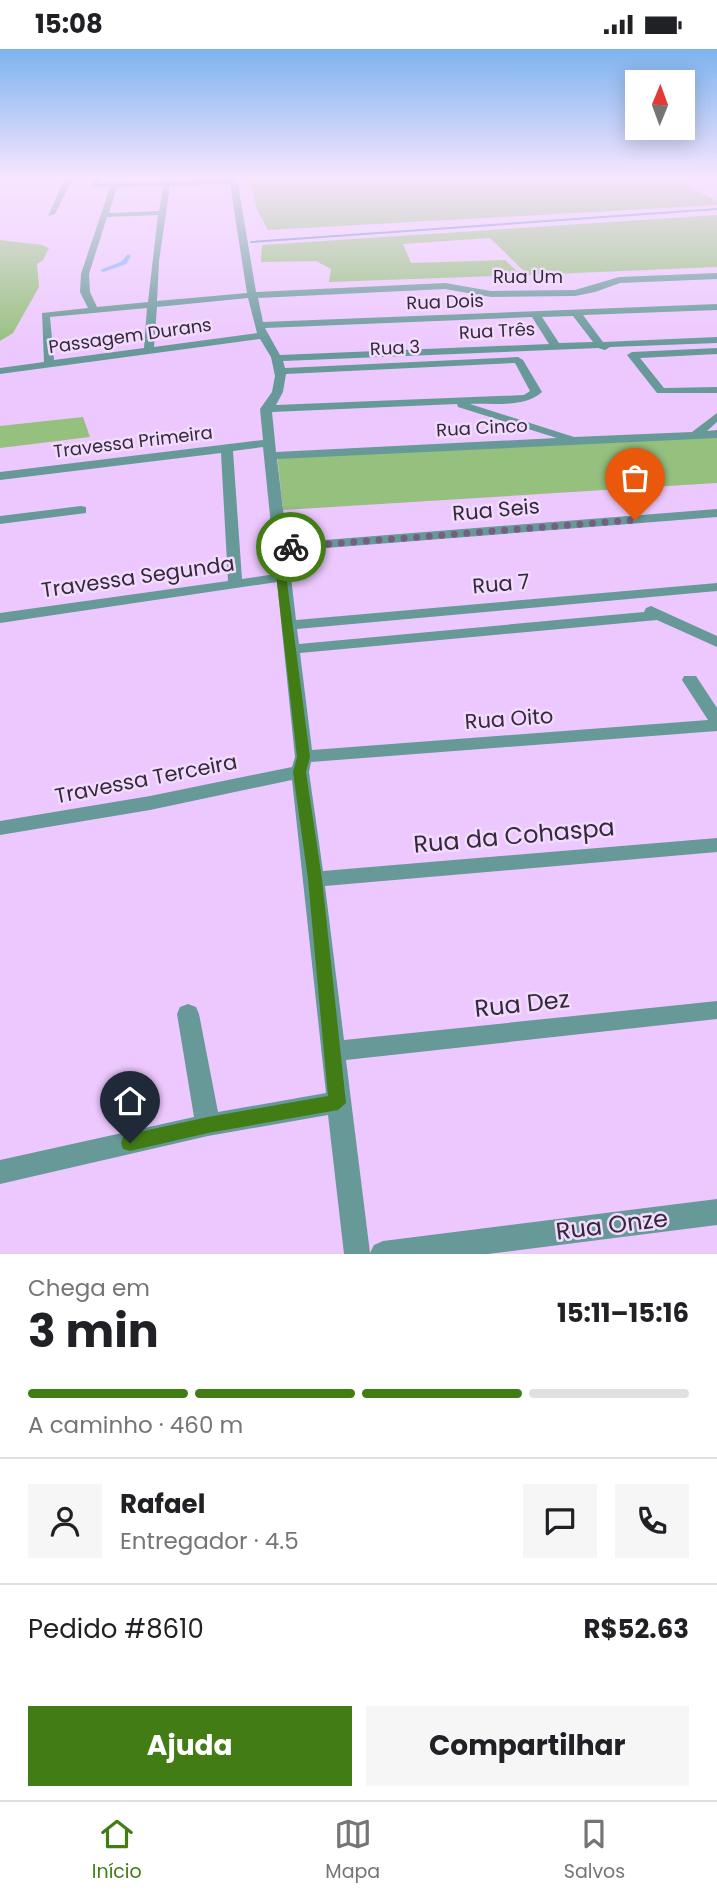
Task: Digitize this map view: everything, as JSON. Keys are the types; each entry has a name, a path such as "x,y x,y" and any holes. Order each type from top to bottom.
{"street":[{"path":"94,310 85,292 85,274 100,234"},
{"path":"149,350 151,303 159,234"},
{"path":"243,234 261,330 279,365 277,396 266,409 278,548 289,625 332,1051 358,1254"},
{"name":"Rua Um","path":"49,364 45,315 254,295 445,286 491,294 575,293 592,290 615,280 717,276"},
{"name":"Rua Dois","path":"261,330 535,314 717,307"},
{"path":"576,313 600,345 634,357 657,389 674,392 717,390"},
{"path":"535,314 556,346"},
{"name":"Passagem Durans","path":"0,372 261,330"},
{"name":"Rua Três","path":"279,365 556,346 717,340"},
{"path":"634,357 632,355 717,351"},
{"name":"Rua 3","path":"279,365 518,360 536,392 527,398 451,401"},
{"path":"266,409 451,401 577,441"},
{"path":"695,435 717,416"},
{"name":"Rua Cinco","path":"270,449 577,441 717,434"},
{"path":"227,448 235,585"},
{"name":"Travessa Primeira","path":"0,477 227,448 270,449"},
{"path":"0,520 81,510"},
{"name":"Rua Seis","path":"278,548 717,513"},
{"name":"Travessa Segunda","path":"0,618 283,577"},
{"name":"Rua 7","path":"289,625 717,587"},
{"path":"617,595 717,642"},
{"path":"291,649 659,615"},
{"path":"690,680 717,723"},
{"name":"Rua Oito","path":"302,764 717,723"},
{"name":"Travessa Terceira","path":"0,828 150,803 302,764"},
{"name":"Rua da Cohaspa","path":"315,879 717,845"},
{"name":"Rua Dez","path":"332,1051 717,1010"},
{"path":"188,1014 208,1125"},
{"path":"0,1172 208,1125 338,1103"},
{"name":"Rua Onze","path":"383,1254 717,1212"}],"green space":[{"path":"425,234 717,234 717,267 528,275 490,238 403,244 411,263 505,260 521,275 329,282 331,269 316,261 261,262 262,245"},
{"path":"0,240 49,248 43,260 37,264 39,287 13,333 0,341"},
{"path":"83,417 90,437 0,448 0,426"},
{"path":"717,434 717,483 283,510 277,454"}],"waterway":[{"path":"251,242 361,234"},
{"path":"103,270 124,263 128,256"}],"way so far":[{"path":"291,547 635,520"}],"route":[{"path":"130,1143 208,1125 338,1103 315,879 300,772 304,757 278,548 291,547"}]}
